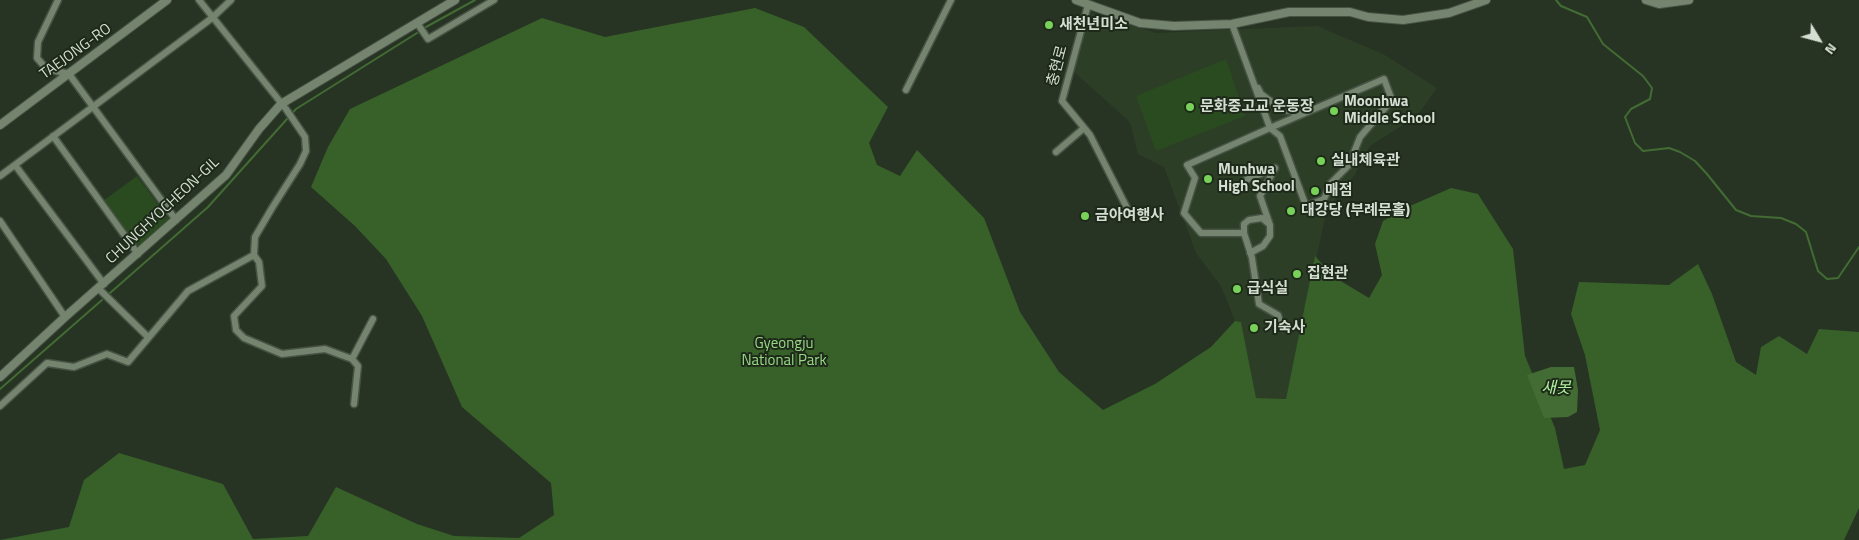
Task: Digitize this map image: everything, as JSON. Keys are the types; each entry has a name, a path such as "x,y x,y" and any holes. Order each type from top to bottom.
{"street":[{"path":"58,0 38,42 37,58 44,66 69,74 176,220"},
{"name":"TAEJONG-RO","path":"0,124 69,74 158,3 167,0"},
{"path":"199,0 305,137 306,150 300,164 272,208 256,238 254,255 259,262 262,286 234,316 236,330 244,338 282,354 325,349 352,358 358,366 354,404"},
{"path":"0,176 212,18 231,0"},
{"name":"CHUNGHYOCHEON-GIL","path":"0,377 226,175 259,129 281,104 455,0"},
{"path":"417,23 428,39 494,0"},
{"path":"906,90 951,0"},
{"path":"1076,0 1140,23 1174,26 1232,24 1289,12 1350,12 1368,17 1402,20 1449,13 1486,0"},
{"path":"1646,0 1659,4 1689,0"},
{"name":"충현로","path":"1088,5 1062,101 1084,128 1127,208"},
{"path":"1232,24 1270,128 1280,136 1306,206 1324,199 1331,183 1349,165 1360,137 1392,100 1384,79 1270,128 1187,165 1195,178 1184,213 1201,232 1244,233"},
{"path":"1252,78 1261,94 1280,109 1303,114"},
{"path":"1056,152 1084,128"},
{"path":"53,136 138,254"},
{"path":"15,165 101,286 148,337"},
{"path":"1246,180 1275,168 1260,196 1270,225 1270,236 1263,246 1250,253"},
{"path":"1270,225 1262,218 1249,220 1244,224 1244,233 1250,253 1259,304 1278,315 1282,328"},
{"path":"0,221 2,229 65,317"},
{"path":"0,406 47,363 74,367 102,354 128,362 188,291 254,255"},
{"path":"352,358 373,319"}],"shaded area":[{"path":"1091,13 1156,33 1317,26 1383,54 1437,88 1417,116 1370,146 1354,176 1339,193 1326,213 1286,399 1256,398 1241,322 1235,321 1221,286 1196,253 1164,167 1138,154 1130,122 1072,70"},
{"name":"문화중고교 운동장","path":"1226,59 1245,116 1156,151 1136,96"},
{"path":"137,176 169,219 168,225 142,247 134,244 103,201"}],"green space":[{"name":"Gyeongju National Park","path":"755,8 804,27 888,107 869,143 877,165 900,176 917,150 984,218 1020,312 1059,372 1103,410 1155,384 1211,347 1235,321 1241,322 1256,398 1286,399 1315,256 1334,277 1369,298 1382,275 1375,244 1383,221 1410,206 1451,188 1478,194 1513,249 1525,356 1555,428 1564,469 1585,465 1600,430 1585,355 1571,314 1579,282 1669,285 1698,264 1712,294 1736,362 1756,375 1761,347 1779,336 1807,354 1819,329 1859,332 1859,508 1844,540 0,540 69,527 84,480 119,453 223,484 253,539 308,536 336,487 417,524 454,536 519,538 554,515 551,483 462,407 422,316 386,259 355,226 311,187 328,147 350,109 542,18 605,37"}],"water":[{"name":"새못","path":"1551,367 1574,367 1578,390 1577,412 1568,417 1544,418 1527,375"}],"waterway":[{"path":"426,27 475,0"},
{"path":"1556,0 1561,6 1587,17 1603,44 1643,76 1652,88 1650,99 1631,109 1625,117 1635,143 1643,151 1669,148 1680,152 1695,161 1736,210 1751,216 1781,218 1796,224 1806,232 1818,271 1827,279 1838,278 1859,247"},
{"path":"110,293 208,207 296,109 417,33"},
{"path":"0,389 102,300"}],"place":[{"name":"새천년미소","path":"1049,25"},
{"name":"문화중고교 운동장","path":"1190,107"},
{"name":"Moonhwa Middle School","path":"1334,111"},
{"name":"실내체육관","path":"1321,161"},
{"name":"Munhwa High School","path":"1208,179"},
{"name":"매점","path":"1315,191"},
{"name":"대강당 (부례문홀)","path":"1291,211"},
{"name":"금아여행사","path":"1085,216"},
{"name":"집현관","path":"1297,274"},
{"name":"급식실","path":"1237,289"},
{"name":"기숙사","path":"1254,328"}]}
